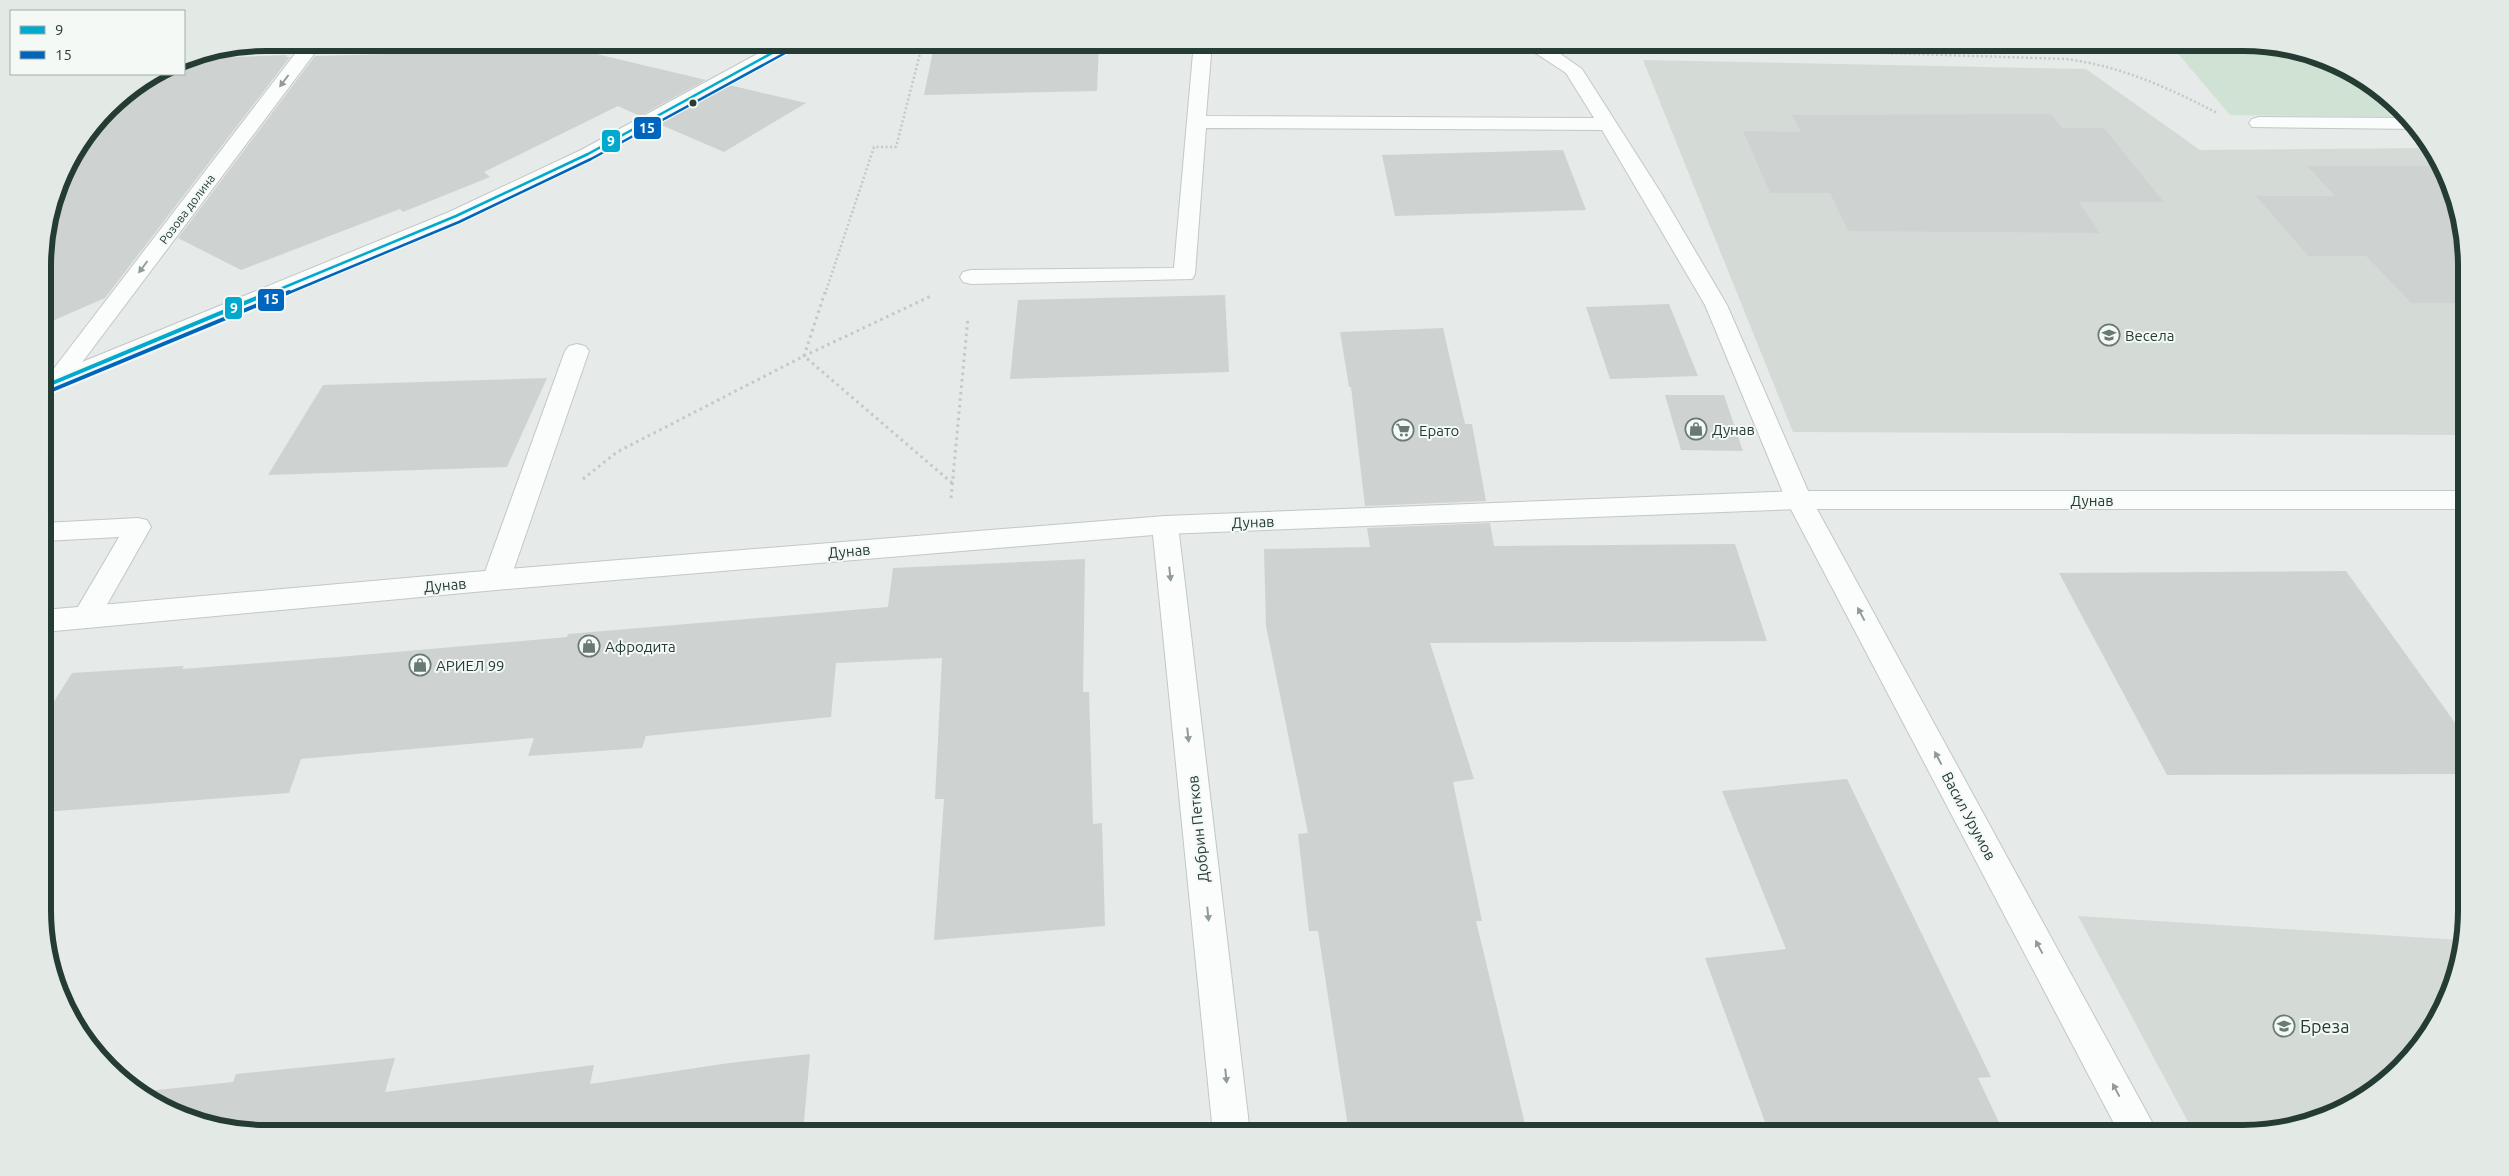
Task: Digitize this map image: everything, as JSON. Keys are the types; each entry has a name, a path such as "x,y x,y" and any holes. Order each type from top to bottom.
{"street":[{"name":"Розова долина","path":"56,379 307,51"},
{"path":"56,379 456,216 588,154 777,51"},
{"path":"971,277 1184,274 1201,51"},
{"name":"Васил Урумов","path":"1544,51 1573,69 1716,305 1799,500 2135,1125"},
{"path":"1197,122 1607,124"},
{"path":"2259,123 2404,124"},
{"path":"496,580 577,350"},
{"name":"Дунав","path":"51,620 496,580 1165,525 1799,500 2458,500"},
{"name":"Добрин Петков","path":"1165,525 1231,1125"},
{"path":"51,532 138,527 86,617"}],"path":[{"path":"804,356 874,147 896,147 921,51"},
{"path":"1558,60 1596,58 1616,51"},
{"path":"1843,51 2075,60 2125,71 2165,86 2233,121 2259,123"},
{"path":"580,482 618,452 804,356 971,277"},
{"path":"947,543 971,277"},
{"path":"804,356 952,483"}],"shaded area":[{"name":"Весела","path":"1643,60 2086,69 2200,150 2423,148 2436,171 2446,197 2454,224 2458,266 2458,435 1793,432"},
{"name":"Бреза","path":"2078,916 2456,940 2446,979 2436,1005 2422,1029 2395,1062 2362,1089 2338,1103 2285,1121 2243,1125 2190,1125"}],"green space":[{"path":"2176,51 2243,51 2285,55 2299,59 2338,73 2362,87 2392,117 2230,115"}],"building":[{"path":"521,51 584,51 706,80 640,116 618,106 484,172 490,177 403,212 400,209 241,270 178,238 315,56 459,52 520,54"},
{"path":"933,51 1099,51 1097,91 924,95"},
{"path":"287,55 286,57 290,57 105,298 51,322 51,266 55,224 73,171 87,147 114,114 147,87 168,75 185,75 185,68 214,58"},
{"path":"729,85 806,103 724,152 659,124"},
{"path":"2051,114 2062,128 2104,128 2164,202 2079,202 2100,233 1848,231 1830,193 1770,193 1743,131 1801,132 1792,115"},
{"path":"1563,150 1586,210 1395,216 1382,155"},
{"path":"2307,166 2433,166 2446,197 2454,224 2458,266 2458,303 2411,303 2366,256 2308,256 2256,196 2335,196"},
{"path":"1225,295 1229,372 1010,379 1018,300"},
{"path":"1669,304 1698,376 1610,379 1586,307"},
{"path":"1443,328 1465,424 1472,424 1486,501 1365,506 1351,387 1349,387 1340,332"},
{"path":"547,378 507,467 268,475 323,385"},
{"path":"1665,395 1724,395 1743,451 1681,450"},
{"path":"1490,523 1494,546 1735,544 1767,641 1430,643 1474,779 1453,782 1482,921 1476,921 1525,1124 1348,1125 1318,931 1309,931 1298,834 1308,833 1266,626 1264,549 1370,547 1367,528"},
{"path":"1085,559 1083,692 1089,692 1093,824 1102,823 1105,926 934,940 944,799 935,799 942,658 836,663 831,717 646,736 642,748 528,756 534,738 301,759 289,793 51,811 51,706 72,673 184,666 182,669 338,657 567,637 568,634 888,607 893,568"},
{"path":"2346,571 2458,727 2458,774 2167,775 2059,573"},
{"path":"1847,779 1991,1077 1978,1078 2000,1125 1766,1125 1705,958 1786,949 1722,791"},
{"path":"810,1054 804,1125 266,1125 224,1121 210,1117 171,1103 150,1091 233,1082 236,1074 395,1058 385,1092 594,1065 590,1084 729,1063"}],"transit line":[{"name":"9","path":"51,384 456,216 588,154 776,51"},
{"name":"15","path":"51,391 459,222 591,159 789,51"}],"place":[{"name":"Весела","path":"2109,335"},
{"name":"Дунав","path":"1696,429"},
{"name":"Ерато","path":"1403,430"},
{"name":"Афродита","path":"589,646"},
{"name":"АРИЕЛ 99","path":"420,665"},
{"name":"Бреза","path":"2284,1026"}]}
